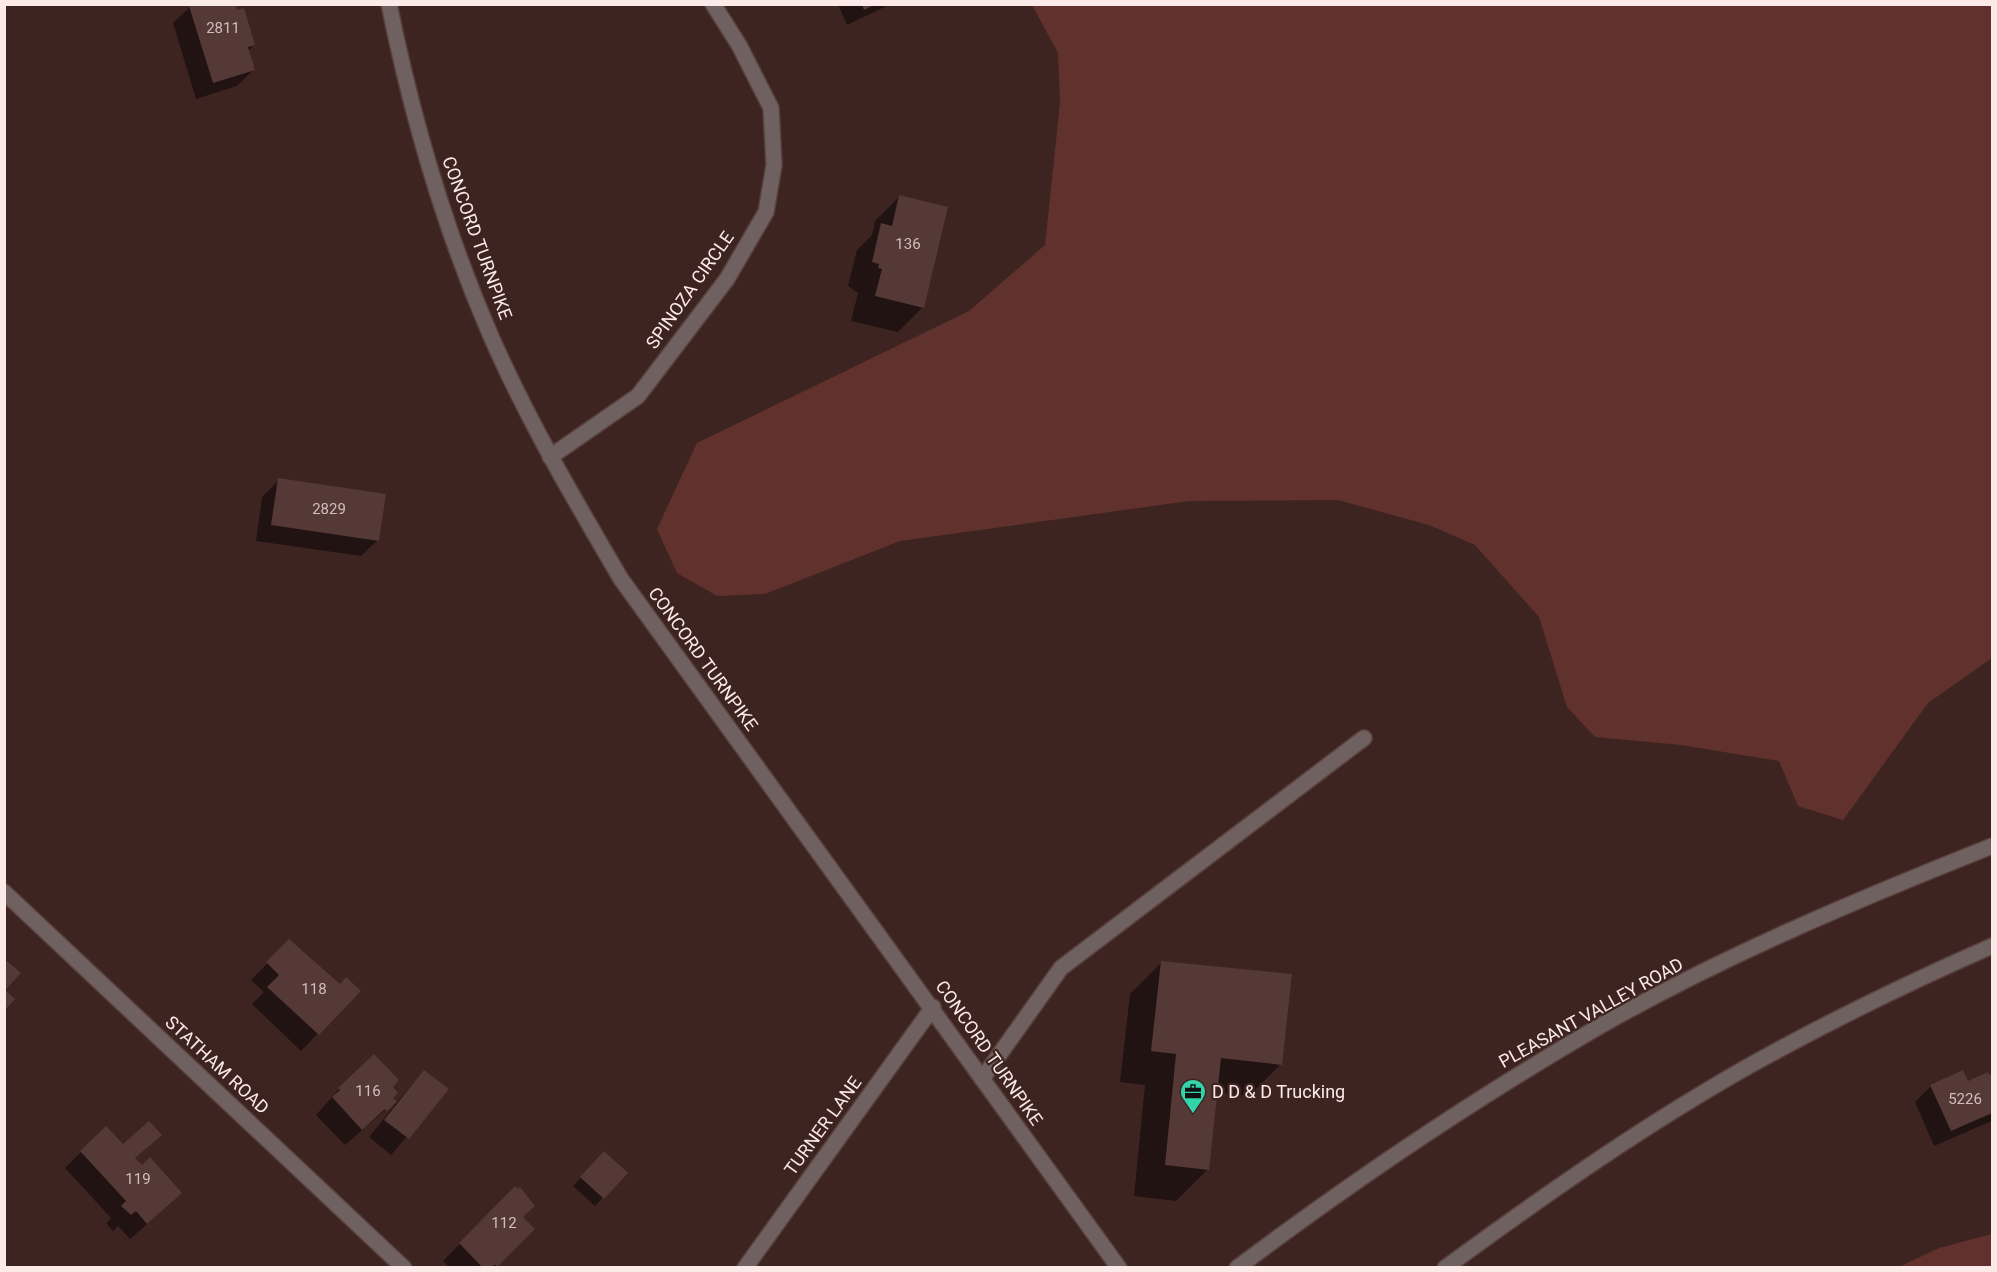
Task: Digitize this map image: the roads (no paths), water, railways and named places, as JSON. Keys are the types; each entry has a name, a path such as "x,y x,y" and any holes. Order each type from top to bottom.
{"street":[{"name":"CONCORD TURNPIKE","path":"389,4 402,69 438,200 490,334 550,457 621,579 933,1007 982,1079 1119,1268"},
{"name":"SPINOZA CIRCLE","path":"550,457 638,396 727,279 766,212 774,165 771,108 739,45 713,4"},
{"path":"982,1079 1061,968 1364,738"},
{"name":"PLEASANT VALLEY ROAD","path":"1237,1268 1321,1205 1465,1108 1602,1025 1728,960 1891,887 1992,846"},
{"name":"STATHAM ROAD","path":"4,892 404,1268"},
{"path":"1445,1268 1551,1191 1654,1123 1756,1062 1929,974 1992,946"},
{"name":"TURNER LANE","path":"745,1268 933,1007"}],"place":[{"name":"D D & D Trucking","path":"1193,1115"}]}
